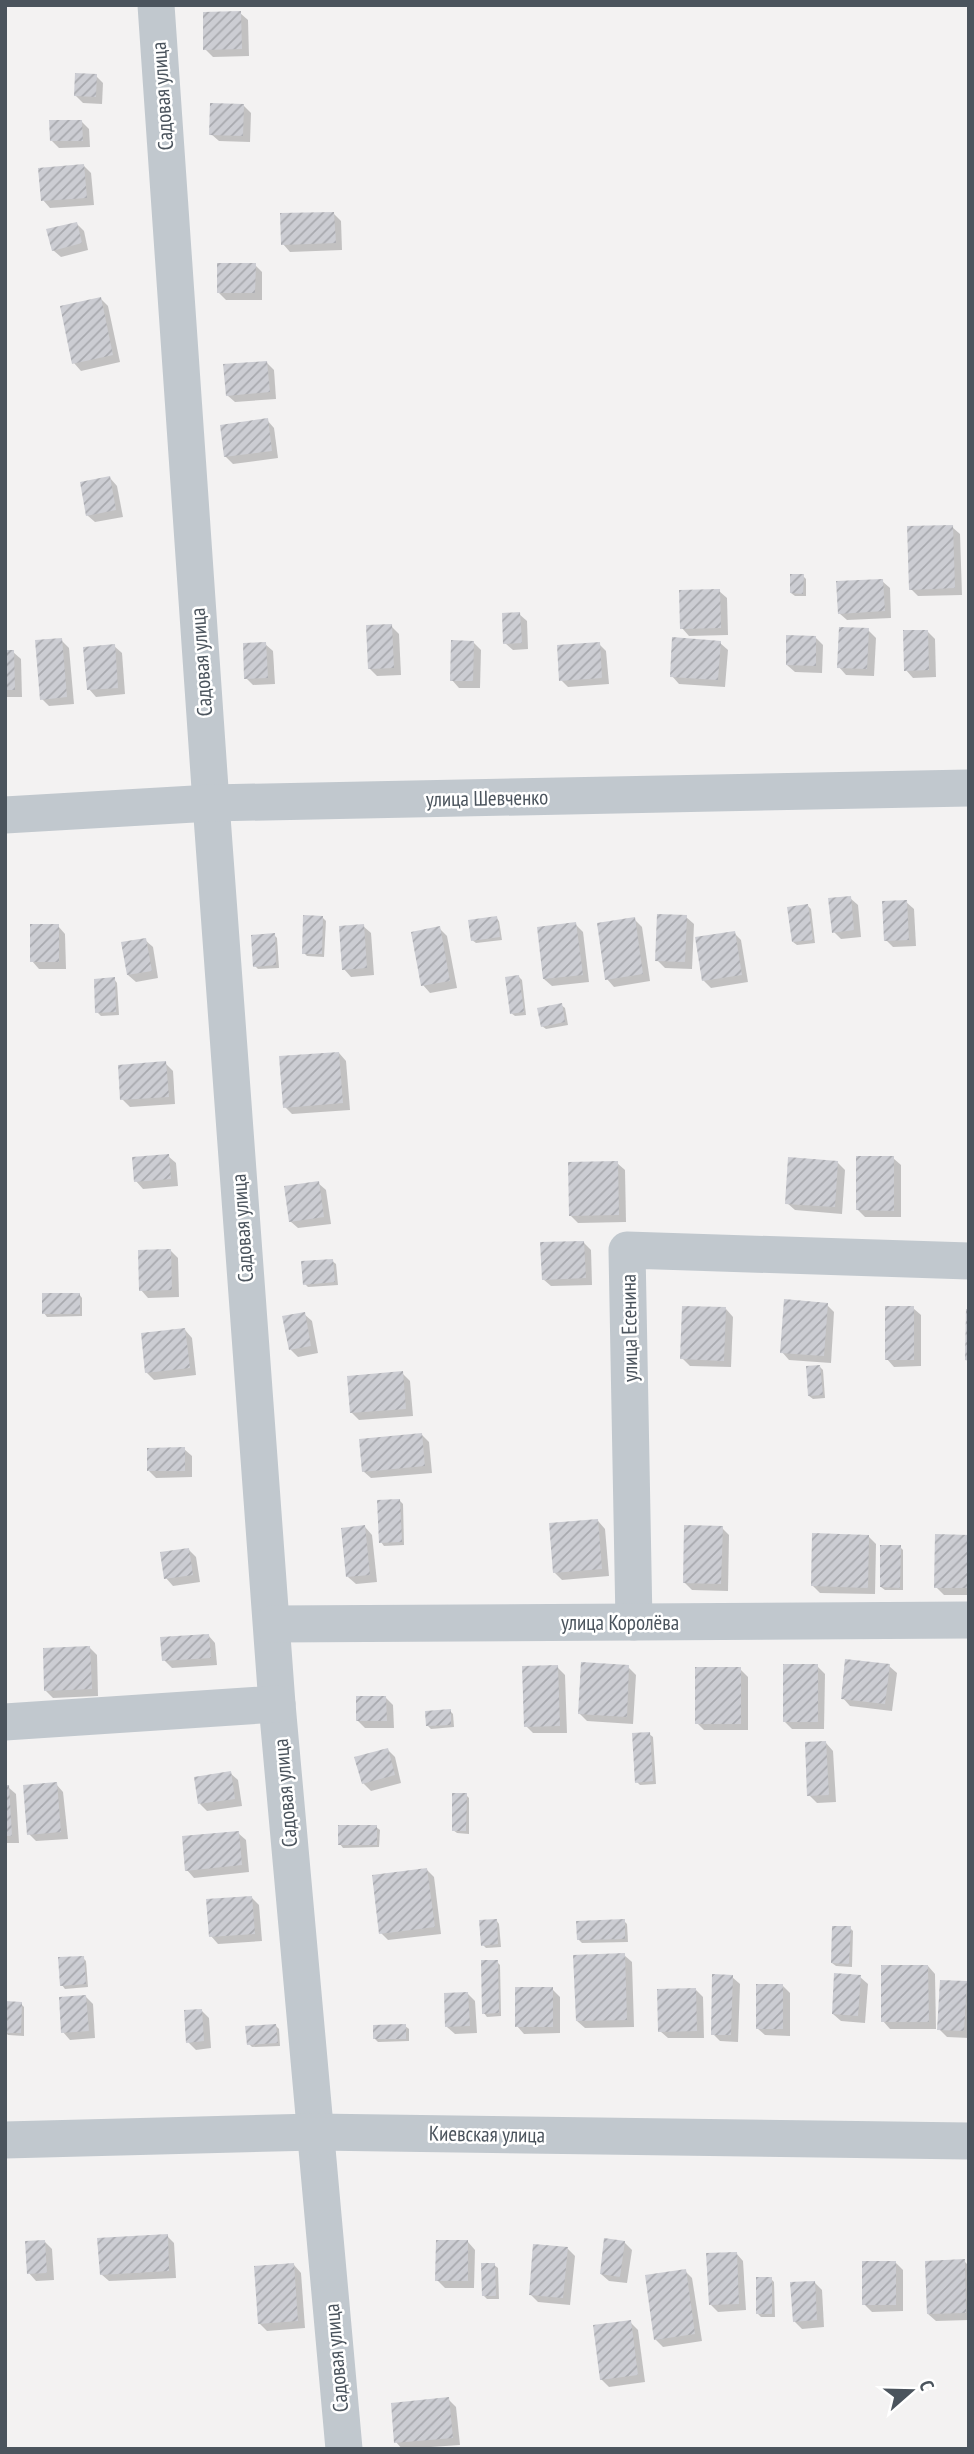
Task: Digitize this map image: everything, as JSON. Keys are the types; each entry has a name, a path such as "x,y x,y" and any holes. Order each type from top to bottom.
{"street":[{"name":"Садовая улица","path":"156,5 211,803 278,1703 344,2449"},
{"name":"улица Шевченко","path":"5,815 211,803 969,788"},
{"name":"улица Есенина","path":"634,1622 627,1250 969,1261"},
{"name":"улица Королёва","path":"272,1624 969,1620"},
{"path":"5,1722 278,1703"},
{"name":"Киевская улица","path":"5,2140 315,2132 969,2141"}],"building":[{"path":"241,11 242,49 203,50 203,12"},
{"path":"75,73 97,74 96,97 74,96"},
{"path":"210,103 244,104 243,136 209,135"},
{"path":"49,120 82,120 83,141 50,141"},
{"path":"84,164 87,198 41,201 38,168"},
{"path":"334,212 336,243 281,245 280,213"},
{"path":"77,222 82,243 52,251 46,229"},
{"path":"217,263 256,263 255,293 217,293"},
{"path":"101,297 113,355 72,364 60,306"},
{"path":"267,361 270,392 226,396 223,364"},
{"path":"268,418 272,451 224,457 220,425"},
{"path":"110,476 116,510 86,516 80,482"},
{"path":"953,525 955,588 909,590 907,526"},
{"path":"790,574 804,574 803,594 790,593"},
{"path":"883,579 885,611 838,614 836,581"},
{"path":"720,589 721,628 680,629 679,590"},
{"path":"520,612 522,643 503,644 502,613"},
{"path":"392,624 394,668 368,669 366,625"},
{"path":"839,627 869,628 867,669 837,668"},
{"path":"903,630 928,630 929,670 904,671"},
{"path":"786,635 816,636 816,666 786,665"},
{"path":"672,637 721,641 718,680 670,677"},
{"path":"62,638 67,697 40,700 35,640"},
{"path":"451,640 474,641 473,681 450,681"},
{"path":"266,642 268,678 244,679 243,643"},
{"path":"600,642 602,678 559,681 557,645"},
{"path":"115,644 118,688 87,690 83,647"},
{"path":"5,650 14,650 15,690 5,690"},
{"path":"851,896 854,930 832,933 828,898"},
{"path":"907,900 909,940 884,941 882,901"},
{"path":"808,904 813,940 792,942 787,907"},
{"path":"657,914 687,915 685,962 655,961"},
{"path":"303,915 323,916 322,954 302,954"},
{"path":"497,916 500,937 471,941 468,920"},
{"path":"635,917 643,974 605,980 597,923"},
{"path":"576,922 583,975 543,979 537,927"},
{"path":"30,924 59,924 59,962 30,962"},
{"path":"364,924 367,968 342,970 339,926"},
{"path":"440,926 450,981 421,986 411,932"},
{"path":"735,931 742,975 702,981 695,937"},
{"path":"275,933 276,965 253,967 251,935"},
{"path":"146,938 152,971 127,975 121,942"},
{"path":"519,975 524,1012 510,1014 505,977"},
{"path":"115,977 116,1012 95,1013 94,979"},
{"path":"562,1003 565,1022 541,1027 537,1008"},
{"path":"339,1052 343,1103 283,1108 279,1056"},
{"path":"166,1061 169,1097 120,1100 118,1065"},
{"path":"169,1154 171,1179 134,1182 132,1157"},
{"path":"856,1156 894,1156 894,1211 856,1210"},
{"path":"788,1157 838,1161 835,1207 785,1204"},
{"path":"618,1161 619,1215 569,1216 568,1162"},
{"path":"319,1181 324,1217 289,1222 284,1186"},
{"path":"584,1241 586,1278 542,1280 540,1242"},
{"path":"171,1249 172,1290 139,1291 138,1250"},
{"path":"333,1259 335,1282 303,1285 301,1261"},
{"path":"42,1293 80,1293 80,1314 42,1314"},
{"path":"784,1299 828,1303 824,1356 780,1353"},
{"path":"682,1306 726,1307 724,1361 680,1359"},
{"path":"885,1306 914,1306 914,1360 885,1360"},
{"path":"966,1309 969,1309 969,1361 965,1360"},
{"path":"305,1312 311,1346 289,1350 282,1316"},
{"path":"185,1328 190,1368 145,1373 141,1333"},
{"path":"820,1365 823,1395 808,1396 806,1366"},
{"path":"403,1371 406,1409 350,1413 347,1376"},
{"path":"422,1433 425,1466 362,1472 359,1439"},
{"path":"185,1447 185,1471 147,1471 147,1448"},
{"path":"400,1499 402,1542 379,1543 377,1500"},
{"path":"598,1519 602,1569 553,1573 549,1523"},
{"path":"365,1525 370,1575 346,1577 341,1528"},
{"path":"684,1525 723,1526 721,1584 683,1583"},
{"path":"812,1533 869,1535 868,1588 811,1586"},
{"path":"935,1534 969,1535 969,1588 934,1588"},
{"path":"880,1545 901,1545 900,1588 880,1587"},
{"path":"189,1548 193,1575 164,1579 160,1552"},
{"path":"209,1634 211,1658 162,1661 160,1637"},
{"path":"90,1646 92,1689 44,1691 43,1648"},
{"path":"845,1659 890,1664 885,1704 841,1699"},
{"path":"581,1662 629,1665 627,1717 578,1714"},
{"path":"783,1664 818,1664 818,1722 783,1722"},
{"path":"558,1665 560,1726 524,1727 522,1666"},
{"path":"695,1667 741,1667 741,1724 695,1724"},
{"path":"356,1696 386,1696 387,1721 356,1721"},
{"path":"451,1709 451,1725 426,1726 425,1711"},
{"path":"650,1732 653,1781 635,1783 632,1733"},
{"path":"826,1741 829,1795 807,1796 805,1742"},
{"path":"388,1748 395,1775 362,1784 354,1757"},
{"path":"231,1771 235,1799 198,1804 194,1777"},
{"path":"57,1782 61,1832 27,1835 23,1785"},
{"path":"5,1785 9,1785 12,1836 5,1836"},
{"path":"452,1793 467,1793 466,1831 452,1831"},
{"path":"338,1825 377,1825 377,1845 338,1845"},
{"path":"239,1831 242,1865 185,1871 182,1836"},
{"path":"427,1868 435,1927 379,1934 372,1875"},
{"path":"252,1896 255,1934 209,1937 206,1899"},
{"path":"497,1919 498,1944 481,1946 479,1920"},
{"path":"625,1919 625,1939 577,1940 576,1921"},
{"path":"832,1926 851,1926 849,1964 831,1963"},
{"path":"625,1953 627,2020 576,2021 573,1955"},
{"path":"84,1956 86,1984 60,1986 58,1957"},
{"path":"481,1960 498,1960 499,2013 482,2014"},
{"path":"881,1965 928,1965 929,2022 881,2022"},
{"path":"834,1973 861,1975 858,2016 832,2014"},
{"path":"712,1974 733,1975 731,2035 711,2035"},
{"path":"940,1980 967,1981 964,2031 937,2030"},
{"path":"756,1984 783,1984 783,2029 756,2029"},
{"path":"515,1987 553,1987 553,2027 515,2027"},
{"path":"696,1988 697,2031 658,2032 657,1989"},
{"path":"468,1992 470,2026 445,2027 444,1993"},
{"path":"86,1995 89,2031 61,2033 59,1997"},
{"path":"5,2001 22,2002 21,2033 5,2033"},
{"path":"202,2009 204,2041 186,2043 184,2010"},
{"path":"276,2024 278,2043 247,2045 245,2026"},
{"path":"406,2024 406,2039 373,2039 373,2025"},
{"path":"168,2234 169,2271 100,2275 97,2238"},
{"path":"604,2238 625,2241 620,2277 600,2274"},
{"path":"45,2240 47,2273 27,2274 25,2241"},
{"path":"436,2240 468,2240 468,2281 435,2281"},
{"path":"533,2244 568,2247 563,2298 529,2295"},
{"path":"737,2252 739,2304 709,2305 706,2253"},
{"path":"965,2259 966,2313 927,2314 925,2261"},
{"path":"862,2261 896,2261 896,2305 862,2305"},
{"path":"294,2263 298,2321 258,2324 254,2266"},
{"path":"481,2263 495,2263 496,2296 482,2296"},
{"path":"686,2269 695,2334 654,2340 645,2275"},
{"path":"756,2277 772,2277 772,2314 756,2314"},
{"path":"815,2281 817,2320 793,2322 790,2282"},
{"path":"631,2320 638,2375 600,2380 593,2325"},
{"path":"449,2397 453,2438 394,2443 391,2403"}]}
